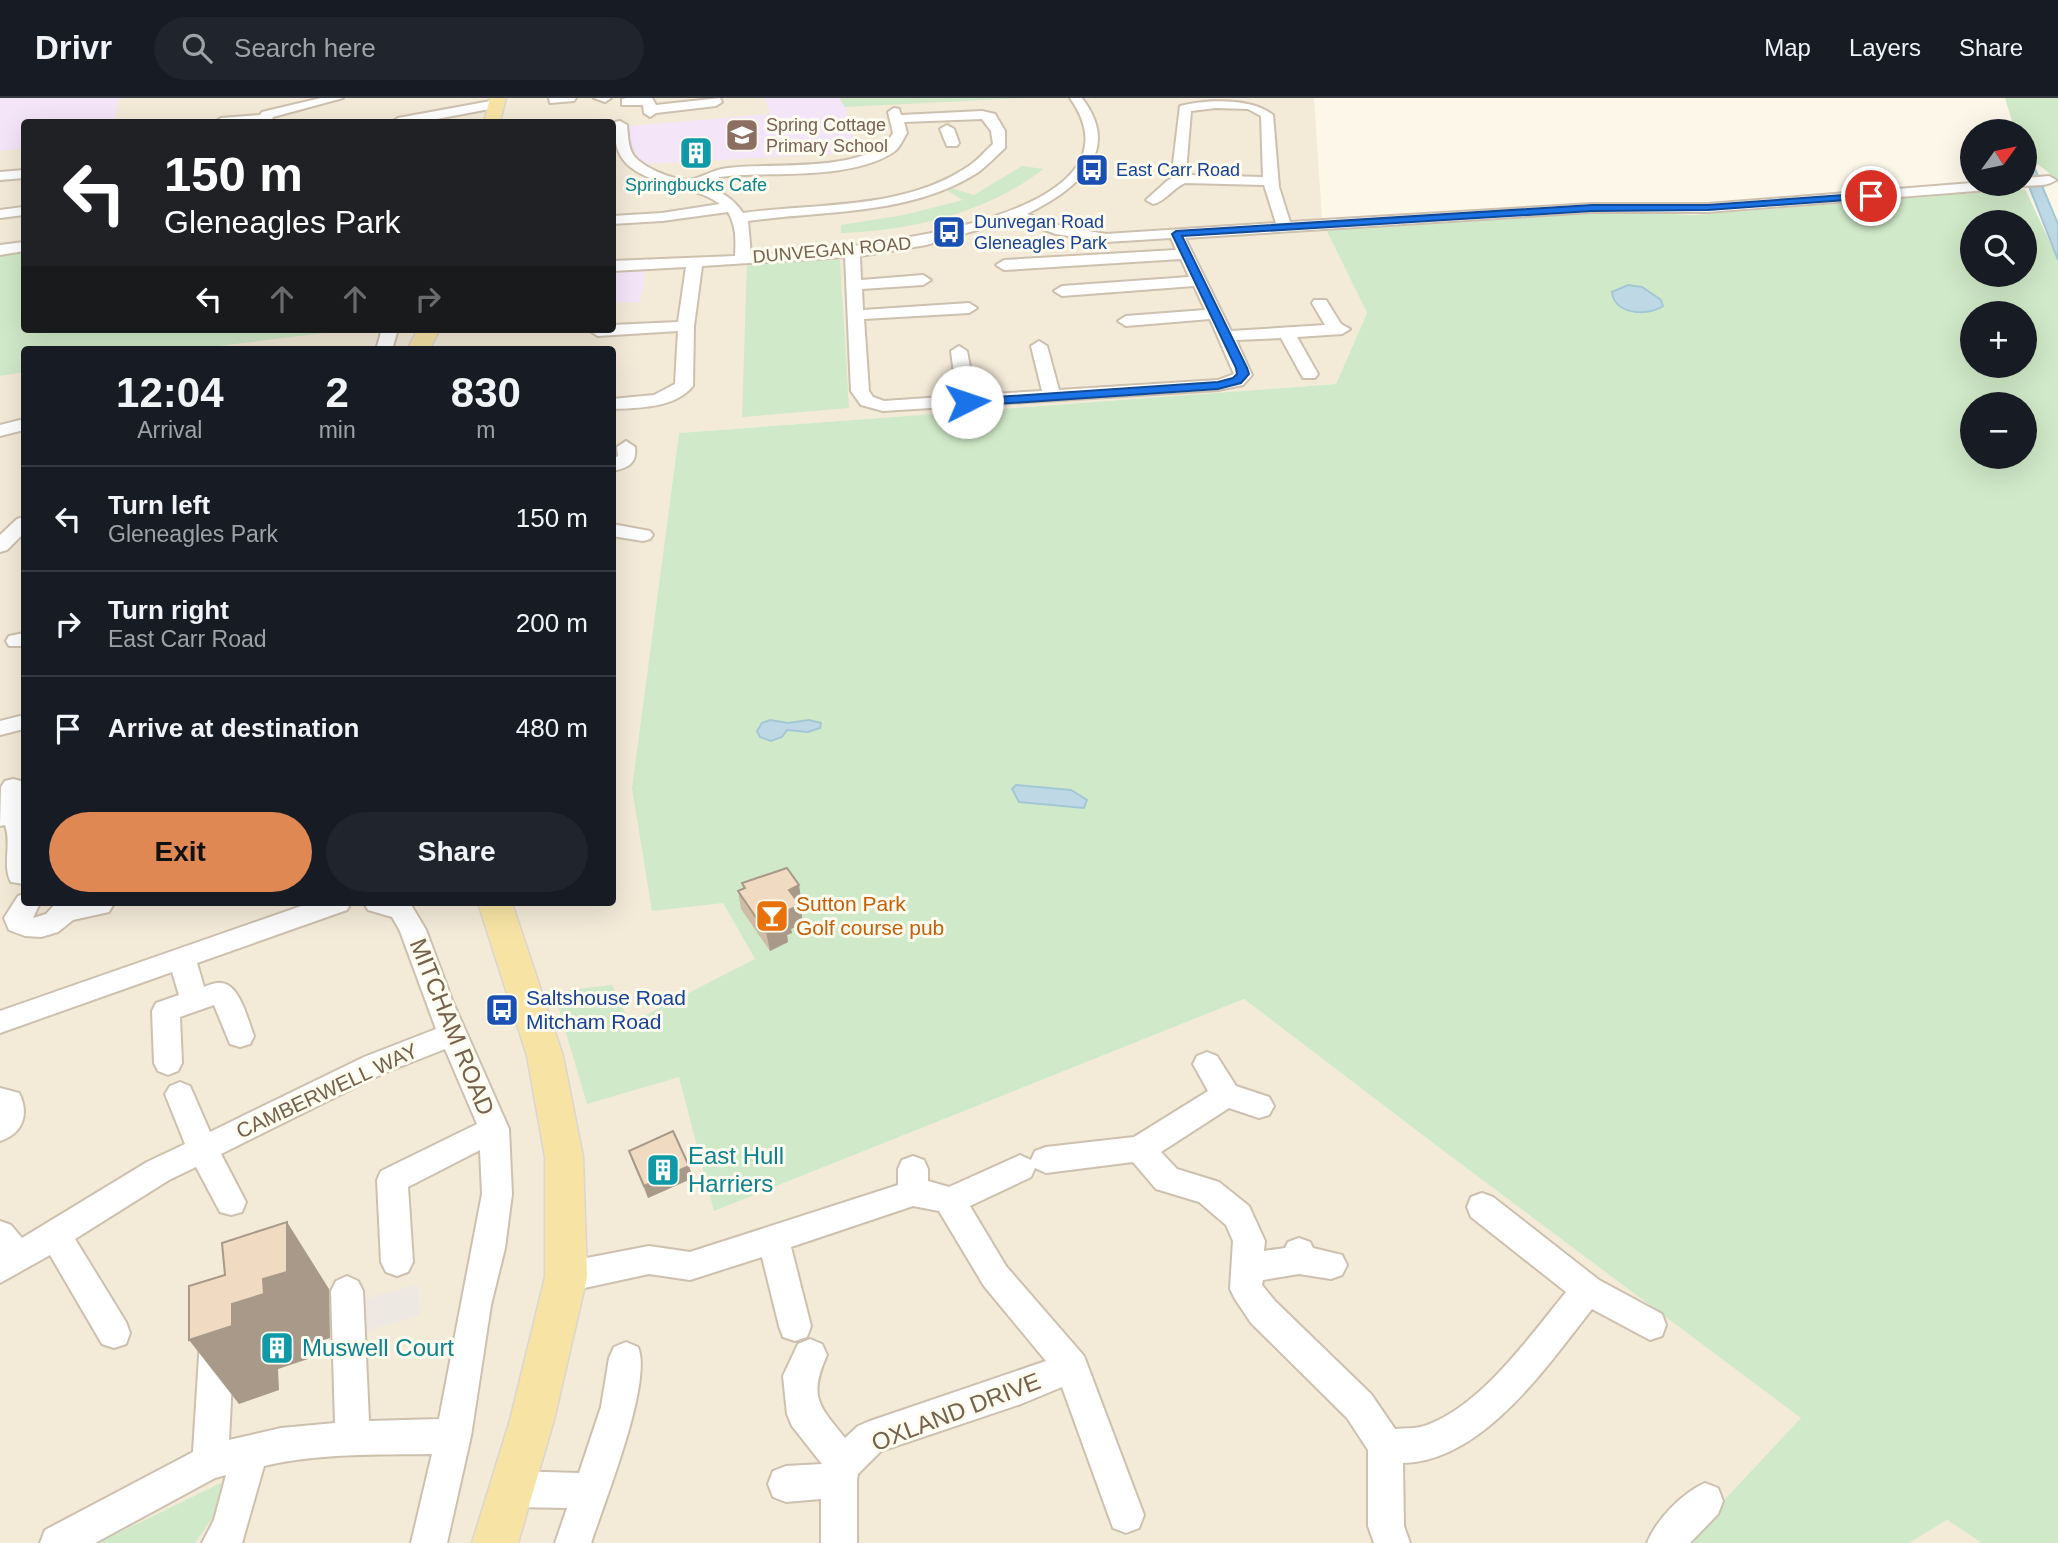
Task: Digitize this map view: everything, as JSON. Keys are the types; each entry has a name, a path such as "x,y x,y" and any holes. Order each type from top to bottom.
{"main road":[{"path":"493,119 497,101"},
{"path":"495,1543 532,1420 566,1277 564,1157 545,1056 496,906"}],"street":[{"path":"266,119 267,116 337,98"},
{"path":"554,100 570,98"},
{"name":"DUNVEGAN ROAD","path":"616,266 852,251 903,245 955,234 1014,214 1065,186 1091,153 1094,139 1092,124 1076,98"},
{"path":"626,102 650,108 715,100 729,113"},
{"path":"429,119 460,107 497,101"},
{"path":"1184,179 1180,172 1185,109 1238,104 1256,107 1267,115 1270,181 1276,212 1285,227"},
{"path":"616,220 771,212 877,203 924,192 962,177 986,161 1000,145 998,131 990,117 982,115 895,116 900,132 897,139 887,149 866,159 826,167 721,173 691,184"},
{"path":"947,128 952,143"},
{"path":"618,132 619,157 716,195 735,212 743,258"},
{"path":"0,176 21,174"},
{"path":"1159,199 1172,183 1184,179 1270,181"},
{"path":"2037,182 2055,182"},
{"path":"1014,214 1082,236 1106,238 1592,208 1708,208 1960,188"},
{"path":"0,214 21,211"},
{"path":"852,251 860,391 867,401 896,407 1218,385 1237,381 1243,374 1202,281 1176,234"},
{"path":"0,250 21,247"},
{"path":"1004,265 1187,254"},
{"path":"616,404 649,402 673,395 684,386 687,326 695,261"},
{"path":"855,285 923,280"},
{"path":"1062,291 1202,281"},
{"path":"1226,336 1339,329 1320,303"},
{"path":"856,315 969,308"},
{"path":"1126,321 1215,314"},
{"path":"616,330 687,326"},
{"path":"1287,332 1309,374"},
{"path":"1039,346 1052,397"},
{"path":"959,351 967,402"},
{"path":"1175,366 1184,387"},
{"path":"0,431 21,425"},
{"path":"616,464 627,459 626,447"},
{"path":"0,545 21,526"},
{"path":"616,531 643,535"},
{"path":"0,545 21,545"},
{"path":"0,728 21,723"},
{"path":"12,787 7,816 21,835 15,878"},
{"path":"24,906 18,912 17,918 23,926 30,928 46,926 68,907"},
{"path":"0,1022 329,906"},
{"name":"MITCHAM ROAD","path":"387,906 401,910 413,930 453,1034 494,1129 497,1194 489,1248 475,1305 454,1436 429,1543"},
{"path":"182,958 207,997 229,1006 240,1036"},
{"path":"168,1063 166,1011 207,997"},
{"name":"CAMBERWELL WAY","path":"6,1254 56,1236 158,1171 202,1149 374,1065 453,1034"},
{"path":"1208,1065 1226,1095 1267,1107"},
{"path":"950,1201 1033,1164 1140,1149 1226,1095"},
{"path":"188,1098 202,1149 231,1202"},
{"path":"0,1100 9,1102 8,1123 0,1129"},
{"path":"397,1262 392,1180 494,1129"},
{"path":"1140,1149 1167,1180 1208,1191 1238,1216 1249,1241 1245,1289 1264,1312 1359,1406 1386,1446 1386,1526 1392,1543"},
{"path":"566,1277 649,1260 690,1266 773,1238 913,1181 931,1195 950,1201 996,1276 1072,1367 1126,1515"},
{"path":"1482,1207 1588,1290 1650,1325"},
{"path":"56,1236 114,1333"},
{"path":"773,1238 802,1341 800,1376 804,1414 842,1472 839,1543"},
{"path":"1246,1268 1299,1256 1331,1265"},
{"path":"347,1290 353,1439"},
{"path":"1386,1446 1428,1443 1466,1423 1526,1366 1588,1290"},
{"path":"211,1462 219,1308"},
{"path":"573,1543 618,1407 626,1358"},
{"name":"OXLAND DRIVE","path":"842,1472 870,1438 1021,1388 1072,1367"},
{"path":"58,1543 211,1462 281,1445 353,1439 454,1436"},
{"path":"220,1543 230,1529 250,1452"},
{"path":"786,1484 842,1472"},
{"path":"511,1489 589,1491"},
{"path":"1665,1543 1705,1501"}],"shaded area":[{"path":"0,98 1314,98 1322,219 1367,313 1336,384 679,433 632,788 723,903 755,959 714,1211 1244,999 1802,1418 1684,1543 0,1543"},
{"path":"0,98 119,98 116,119 21,119 21,148 0,151"},
{"name":"Spring Cottage Primary School","path":"765,98 839,98 845,107 857,145 832,154 647,164 638,157 630,144 628,126 771,114"},
{"path":"646,269 640,302 616,303 616,270"},
{"path":"418,1284 420,1315 354,1335 353,1303"},
{"path":"1947,1520 1982,1543 1909,1543"}],"green space":[{"path":"839,98 1023,98 845,107"},
{"path":"2005,98 2058,98 2058,184 2037,164 2037,119 2011,119"},
{"path":"1022,166 1043,169 998,197 973,208 921,223 841,233 841,225 904,215 963,200 945,189 948,187 974,195"},
{"path":"1960,194 2028,196 2035,210 1960,210 1960,287 2037,287 2037,215 2058,260 2058,1543 1982,1543 1947,1520 1909,1543 1684,1543 1801,1418 1244,999 714,1211 679,1077 587,1104 554,992 612,985 630,1023 755,959 723,903 652,911 632,788 679,433 1336,384 1367,313 1326,229 1612,211 1693,215"},
{"path":"21,250 21,333 325,333 218,346 21,346 21,372 0,376 0,253"},
{"path":"840,260 849,408 742,417 747,262"},
{"path":"221,1483 215,1514 195,1543 98,1543"}],"water":[{"path":"2037,174 2058,224 2058,260 2033,196 2037,196"},
{"path":"1628,285 1642,287 1661,300 1663,306 1649,312 1625,309 1614,299 1612,292"},
{"path":"770,720 788,723 809,720 821,723 820,728 808,732 787,730 782,737 771,741 760,737 757,731 762,723"},
{"path":"1016,785 1071,790 1087,800 1084,808 1019,802 1012,789"}],"building":[{"path":"787,868 799,885 789,890 800,905 787,911 789,914 781,918 785,924 766,932 738,891 745,888 742,883"},
{"name":"East Hull Harriers","path":"673,1131 689,1166 644,1186 629,1151"},
{"path":"287,1222 287,1272 263,1279 264,1294 232,1304 232,1326 189,1340 189,1286 225,1275 222,1243"}],"place":[{"name":"Spring Cottage Primary School","path":"742,135"},
{"name":"Springbucks Cafe","path":"696,153"},
{"name":"East Carr Road","path":"1092,170"},
{"name":"Dunvegan Road Gleneagles Park","path":"949,232"},
{"name":"Sutton Park Golf course pub","path":"772,916"},
{"name":"Saltshouse Road Mitcham Road","path":"502,1010"},
{"name":"East Hull Harriers","path":"663,1170"},
{"name":"Muswell Court","path":"277,1348"}],"route":[{"path":"967,402 1218,385 1237,381 1243,374 1241,368 1202,281 1176,234 1496,213 1592,208 1708,208 1871,196"}]}
